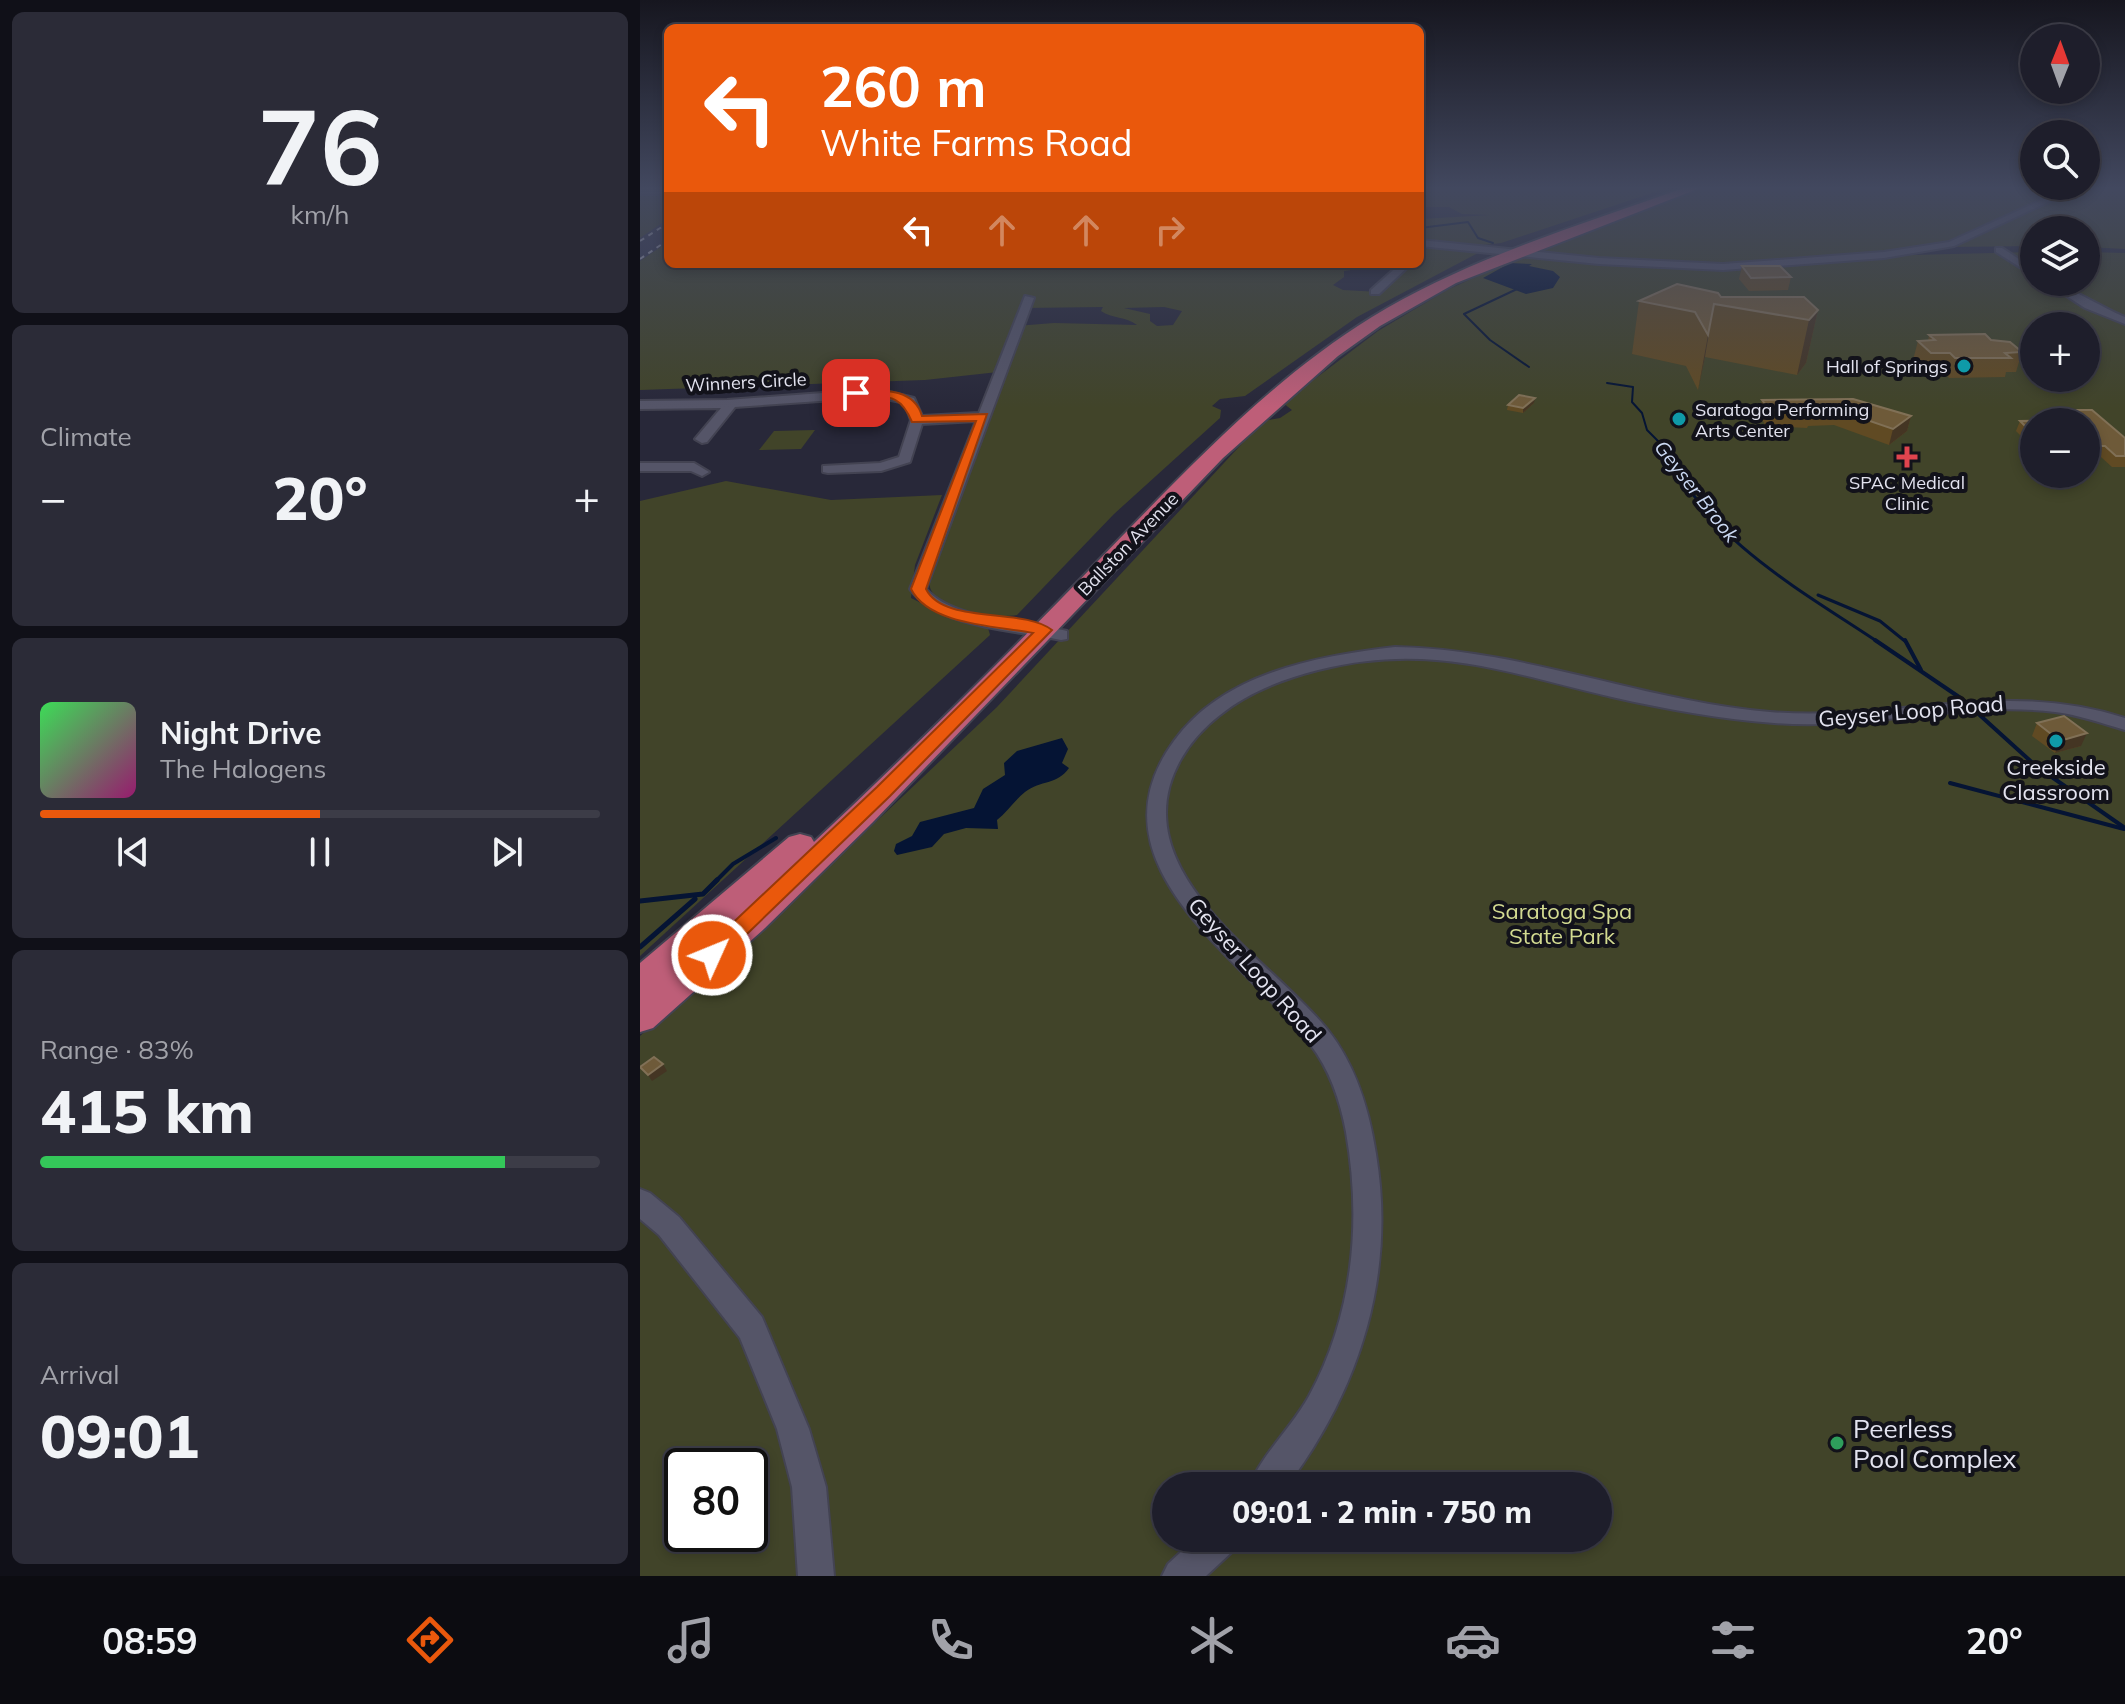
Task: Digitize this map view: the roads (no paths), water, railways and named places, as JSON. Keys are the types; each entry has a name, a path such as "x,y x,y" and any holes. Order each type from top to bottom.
{"highway":[{"name":"Ballston Avenue","path":"640,1018 691,975 883,791 1218,452 1284,390 1376,322 1488,262"},
{"name":"Ballston Avenue","path":"640,983 1042,630"}],"street":[{"path":"1644,262 1723,267 1793,262"},
{"path":"1375,292 1402,268"},
{"path":"2073,296 2125,321"},
{"path":"1029,298 918,589 924,601 949,612 1042,630"},
{"name":"Winners Circle","path":"640,405 731,404 886,393 910,401 917,420"},
{"path":"702,439 731,404"},
{"path":"828,469 881,467 899,462 909,452 917,420 983,417"},
{"path":"640,467 694,467 702,472"},
{"name":"Geyser Loop Road","path":"1278,1472 1319,1409 1346,1353 1364,1292 1370,1183 1352,1094 1340,1069 1318,1037 1187,895 1165,859 1155,828 1154,808 1162,773 1192,730 1236,695 1267,680 1330,660 1400,651 1438,650 1498,660 1658,701 1760,715 1830,720 2049,702 2084,709 2125,724"},
{"path":"640,1202 669,1226 751,1328 793,1429 809,1487 816,1576"},
{"path":"1180,1576 1207,1552"}],"waterway":[{"name":"Geyser Brook","path":"1517,289 1464,314 1490,340 1529,367"},
{"name":"Geyser Brook","path":"1607,383 1633,387 1632,402 1642,413 1647,430 1670,453"},
{"name":"Geyser Brook","path":"1670,453 1684,482 1730,536 1788,583 1876,641"},
{"name":"Geyser Brook","path":"1818,595 1880,621 1906,642"},
{"name":"Geyser Brook","path":"1905,640 1921,670"},
{"name":"Geyser Brook","path":"1876,641 1962,699 2036,766 2125,828"},
{"path":"1950,783 2124,829"},
{"path":"640,901 703,894 733,864 776,838"},
{"path":"640,947 695,899"}],"place":[{"name":"Hall of Springs","path":"1964,366"},
{"name":"Saratoga Performing Arts Center","path":"1679,419"},
{"name":"SPAC Medical Clinic","path":"1907,457"},
{"name":"Creekside Classroom","path":"2056,741"},
{"name":"Peerless Pool Complex","path":"1837,1443"}],"park label":[{"name":"Saratoga Spa State Park","path":"1562,924"}]}
